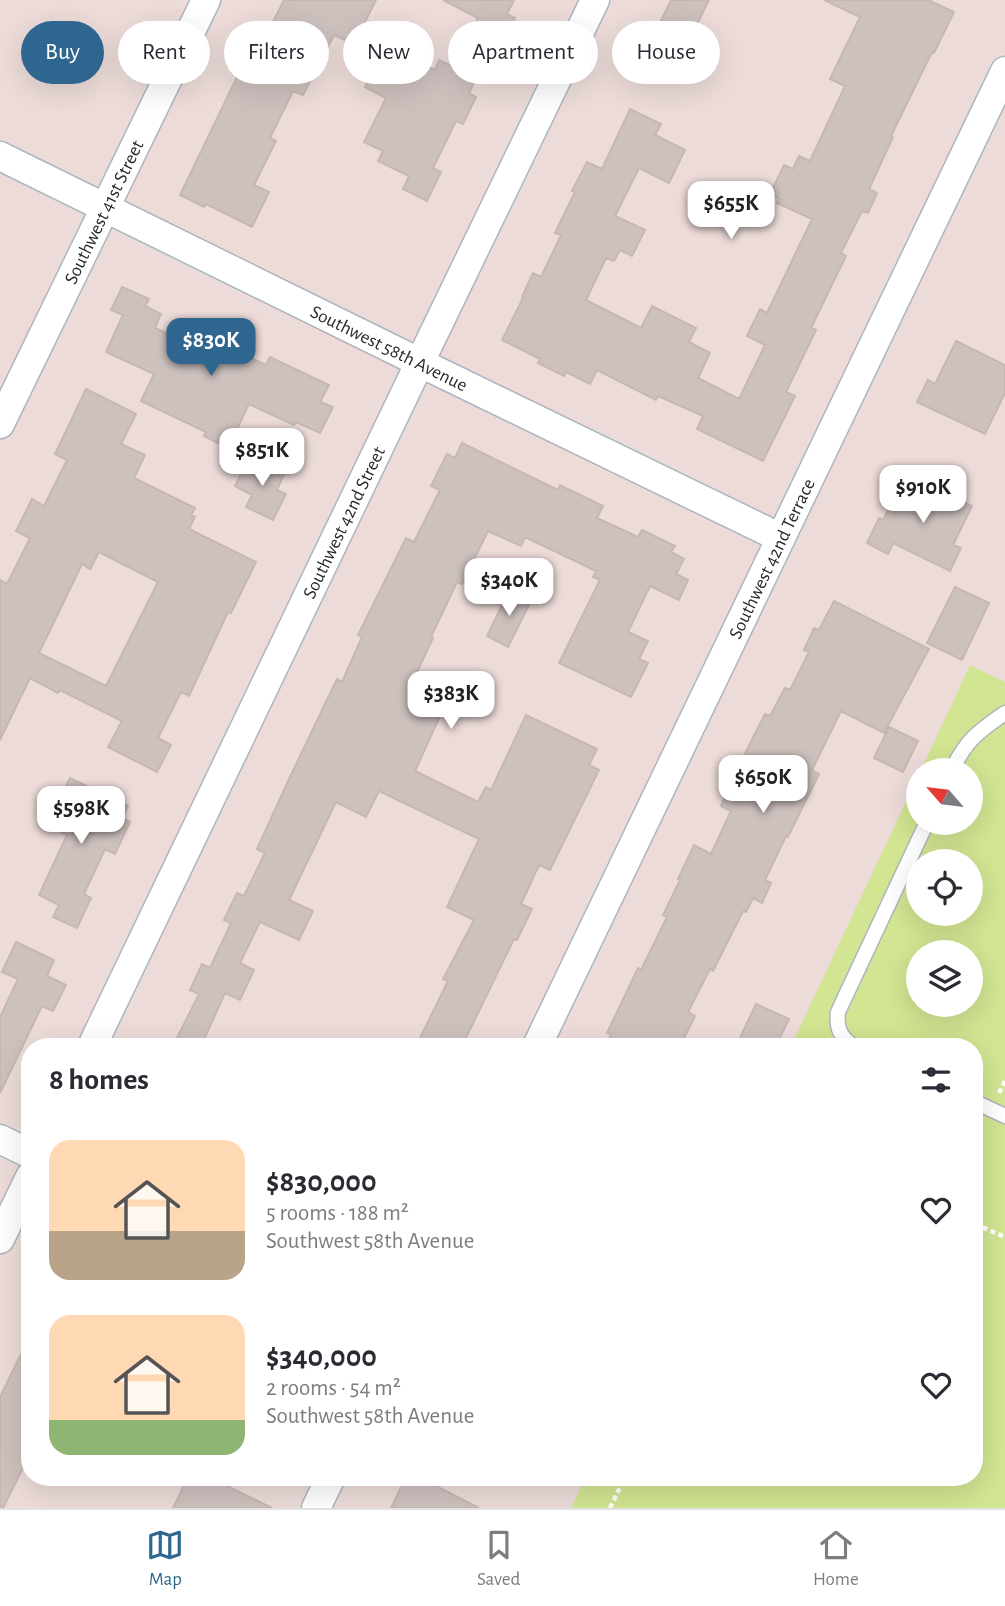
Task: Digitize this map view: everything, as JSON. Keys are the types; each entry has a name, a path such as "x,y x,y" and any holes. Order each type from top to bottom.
{"street":[{"name":"Southwest 41st Street","path":"0,424 206,0"},
{"name":"Southwest 42nd Street","path":"96,1038 595,0"},
{"name":"Southwest 42nd Terrace","path":"541,1038 1005,71"},
{"name":"Southwest 58th Avenue","path":"0,156 781,538"},
{"path":"0,1139 21,1150"},
{"path":"0,1240 21,1196"},
{"path":"316,1508 327,1486"}],"lane":[{"path":"959,758 967,743 985,727 1003,718"},
{"path":"842,1038 836,1022 838,1012 921,835"},
{"path":"983,1106 1005,1116"}],"path":[{"path":"983,1227 1005,1237"},
{"path":"610,1508 621,1486"}],"green space":[{"path":"970,665 1005,682 1005,1508 571,1508 582,1486 983,1486 983,1038 795,1038 906,802 906,835 984,835 984,758 927,758"}],"building":[{"path":"284,0 376,0 366,21 343,21 343,39 334,35 329,45 329,21 274,21"},
{"path":"443,0 514,0 507,14 515,18 514,21 477,21 478,18"},
{"path":"671,0 709,0 698,21 661,21"},
{"path":"824,0 928,0 954,12 891,136 893,137 869,189 877,193 868,213 862,211 841,253 846,256 811,328 816,330 786,392 795,396 763,461 697,429 703,416 658,396 656,400 597,370 590,384 566,372 564,376 538,363 540,359 502,340 533,273 541,277 561,235 555,233 587,162 602,169 630,109 661,124 655,135 685,150 669,183 639,168 615,216 645,230 632,256 620,250 614,261 606,258 586,300 641,328 652,306 696,328 689,342 710,353 698,378 739,399 765,345 747,336 760,309 767,313 812,219 777,203 779,199 770,194 784,165 793,169 799,156 810,161 845,86 830,79 860,17"},
{"path":"439,60 448,64 448,84 473,84 469,93 476,97 463,124 456,121 433,168 441,172 427,201 403,189 409,176 378,161 383,151 364,142 386,98 365,87 366,84 434,84 434,70"},
{"path":"234,84 309,84 303,95 293,91 270,138 276,141 254,185 269,192 252,227 206,204 204,207 180,195"},
{"path":"122,287 149,299 145,306 161,314 155,328 230,363 236,351 266,365 270,357 329,385 320,402 333,407 320,433 296,422 294,425 249,404 228,448 204,436 206,432 141,401 154,374 106,352 123,315 111,310"},
{"path":"956,341 1005,365 1005,393 985,434 917,402 928,380 935,384"},
{"path":"86,389 136,414 121,444 145,455 134,478 195,508 191,515 195,517 189,529 256,562 231,613 228,612 189,696 181,692 158,738 171,745 157,772 108,747 122,721 30,678 0,740 0,580 7,584 30,538 16,531 32,499 44,506 67,460 55,454","holes":["99,552 158,582 106,686 39,653 82,564 90,569"]},
{"path":"462,443 558,490 560,485 603,506 597,518 638,537 642,530 675,546 671,552 684,559 676,574 688,580 679,600 650,586 628,632 648,641 639,659 648,663 631,697 559,663 600,580 593,577 596,571 525,537 521,546 488,531 462,584 457,582 410,687 446,703 415,771 478,802 486,787 491,790 526,715 597,749 589,765 599,770 550,870 539,865 521,904 532,909 517,940 514,939 466,1038 420,1038 448,981 443,979 474,920 447,907 479,839 379,791 366,817 336,802 289,900 313,911 299,940 260,922 240,963 254,970 240,1000 225,993 205,1038 177,1038 199,994 190,990 202,964 210,968 231,923 224,920 237,893 244,896 265,853 257,849 337,679 342,682 362,637 358,635 406,538 414,542 440,490 431,486 447,454 455,458"},
{"path":"249,457 284,474 277,490 286,494 273,520 246,507 252,495 235,486"},
{"path":"914,481 972,506 953,545 961,548 950,571 893,543 888,554 867,543 879,518 883,520 897,494 905,498"},
{"path":"955,587 989,603 962,660 927,643"},
{"path":"510,589 532,599 508,647 487,636"},
{"path":"834,601 929,649 884,733 841,711 812,770 819,774 765,880 771,883 762,903 753,898 746,912 743,911 713,971 710,969 688,1012 695,1016 684,1038 609,1038 611,1034 607,1033 638,968 641,970 667,917 663,915 694,845 711,854 731,811 721,806 739,765 765,714 770,716 785,688 790,690 809,652 804,650 814,628 819,630"},
{"path":"889,727 918,741 910,758 906,758 903,772 874,758"},
{"path":"70,778 128,806 122,818 130,822 115,854 105,849 84,894 91,898 77,928 53,917 59,905 39,895 67,835 47,825"},
{"path":"16,942 54,960 47,976 66,985 53,1011 42,1006 27,1038 21,1038 21,1050 0,1093 0,1017 18,979 2,972"},
{"path":"756,1004 789,1019 780,1038 740,1038"},
{"path":"21,1354 21,1472 3,1508 0,1508 0,1397"},
{"path":"184,1486 227,1486 272,1508 173,1508"},
{"path":"402,1486 436,1486 479,1508 391,1508"}]}
